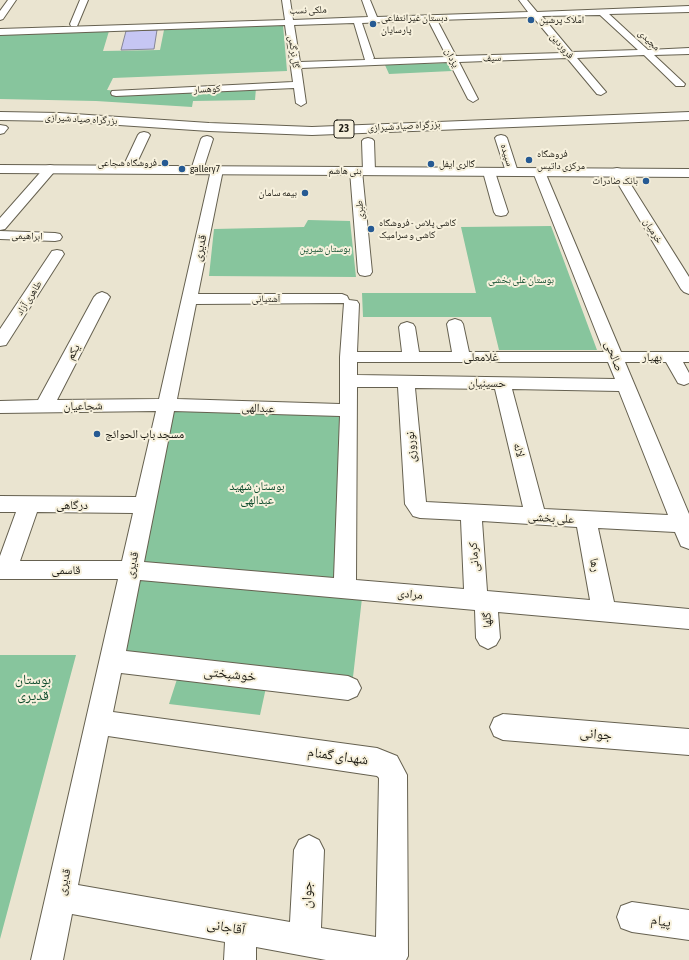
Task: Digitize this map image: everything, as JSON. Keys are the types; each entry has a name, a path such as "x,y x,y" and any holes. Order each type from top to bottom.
{"main road":[{"name":"بزرگراه صیاد شیرازی","path":"42,105 78,106"},
{"path":"223,116 260,117"},
{"name":"بزرگراه صیاد شیرازی","path":"1,125 59,118 210,127 312,131 689,116"},
{"name":"بنی هاشم","path":"0,169 689,173"}],"street":[{"path":"0,17 12,0"},
{"path":"74,24 84,0"},
{"name":"گل نرگس","path":"286,0 301,103"},
{"path":"366,0 373,19"},
{"name":"فروردین","path":"523,0 601,92"},
{"path":"678,0 689,9"},
{"path":"449,6 456,16"},
{"name":"ملکی نسب","path":"0,32 534,14 604,8 613,12 689,9"},
{"name":"مجیدی","path":"604,8 646,53 680,84"},
{"path":"677,10 689,19"},
{"name":"یزدان","path":"431,17 473,99"},
{"path":"357,20 370,58"},
{"name":"سیف","path":"295,65 345,67 453,60 689,51"},
{"name":"کوهسار","path":"116,93 298,85"},
{"path":"262,87 262,100"},
{"path":"128,169 144,135"},
{"name":"سپیده","path":"501,138 512,172"},
{"name":"قدیری","path":"47,960 189,299 207,170 207,139"},
{"name":"طبری","path":"366,272 363,171 368,141"},
{"path":"0,226 50,169"},
{"path":"489,172 501,212"},
{"name":"صالحی","path":"539,172 686,532"},
{"name":"خرمیان","path":"617,172 689,289"},
{"name":"ابراهیمی","path":"0,235 55,237"},
{"name":"طاهری آزاد","path":"2,335 57,254"},
{"name":"یکم","path":"44,407 102,297"},
{"name":"آشتیانی","path":"189,299 346,302 348,357"},
{"path":"456,324 462,357"},
{"path":"407,327 411,357"},
{"path":"345,588 349,410 348,357"},
{"name":"غلامعلی","path":"348,357 614,357"},
{"name":"بهیار","path":"614,357 689,357"},
{"path":"671,357 684,379"},
{"name":"حسینیان","path":"349,381 626,385"},
{"name":"نوروزی","path":"406,382 415,504 420,510"},
{"name":"لاله","path":"502,383 536,517"},
{"name":"شجاعیان","path":"0,407 166,405"},
{"name":"عبدالهی","path":"166,405 349,410"},
{"name":"درگاهی","path":"0,504 145,505"},
{"path":"3,570 29,504"},
{"name":"علی بخشی","path":"420,510 586,519 686,532"},
{"name":"کرمانی","path":"471,513 481,600"},
{"name":"رها","path":"586,519 604,611"},
{"name":"قاسمی","path":"3,570 131,570"},
{"name":"مرادی","path":"131,570 689,619"},
{"name":"گلها","path":"481,600 488,638"},
{"name":"خوشبختی","path":"112,661 348,688"},
{"name":"شهدای گمنام","path":"98,722 376,762 387,766 393,775 392,956"},
{"name":"جوانی","path":"503,727 689,742"},
{"name":"جوان","path":"309,850 313,948"},
{"name":"آقاجانی","path":"61,897 241,929 313,948 392,956"},
{"name":"پیام","path":"632,917 689,926"},
{"path":"240,960 241,929"}],"green space":[{"path":"283,25 287,71 113,78 107,90 154,94 256,88 255,100 193,101 192,107 96,101 0,99 1,34 109,31 103,51 160,50 164,30"},
{"path":"447,63 452,71 389,74 385,65"},
{"name":"بوستان شیرین","path":"308,220 350,221 356,277 209,276 214,229 304,227"},
{"name":"بوستان علی بخشی","path":"551,226 597,350 499,350 491,317 363,317 362,293 476,293 461,227"},
{"name":"بوستان شهید عبدالهی","path":"170,410 344,414 338,582 137,564"},
{"path":"139,577 362,598 353,677 123,653"},
{"name":"بوستان قدیری","path":"0,655 76,655 0,939"},
{"path":"179,673 267,683 260,715 169,704"}],"building":[{"path":"157,30 154,49 121,50 126,31"}],"place":[{"name":"املاک پرشین","path":"531,20"},
{"name":"دبستان غیرانتفاعی پارسایان","path":"373,24"},
{"name":"فروشگاه مرکزی داتیس","path":"529,160"},
{"name":"فروشگاه شجاعی","path":"165,163"},
{"name":"گالری ایفل","path":"431,164"},
{"name":"gallery7","path":"182,169"},
{"name":"بانک صادرات","path":"646,181"},
{"name":"بیمه سامان","path":"305,193"},
{"name":"کاشی پلاس - فروشگاه کاشی و سرامیک","path":"371,229"},
{"name":"مسجد باب الحوائج","path":"97,434"}]}
